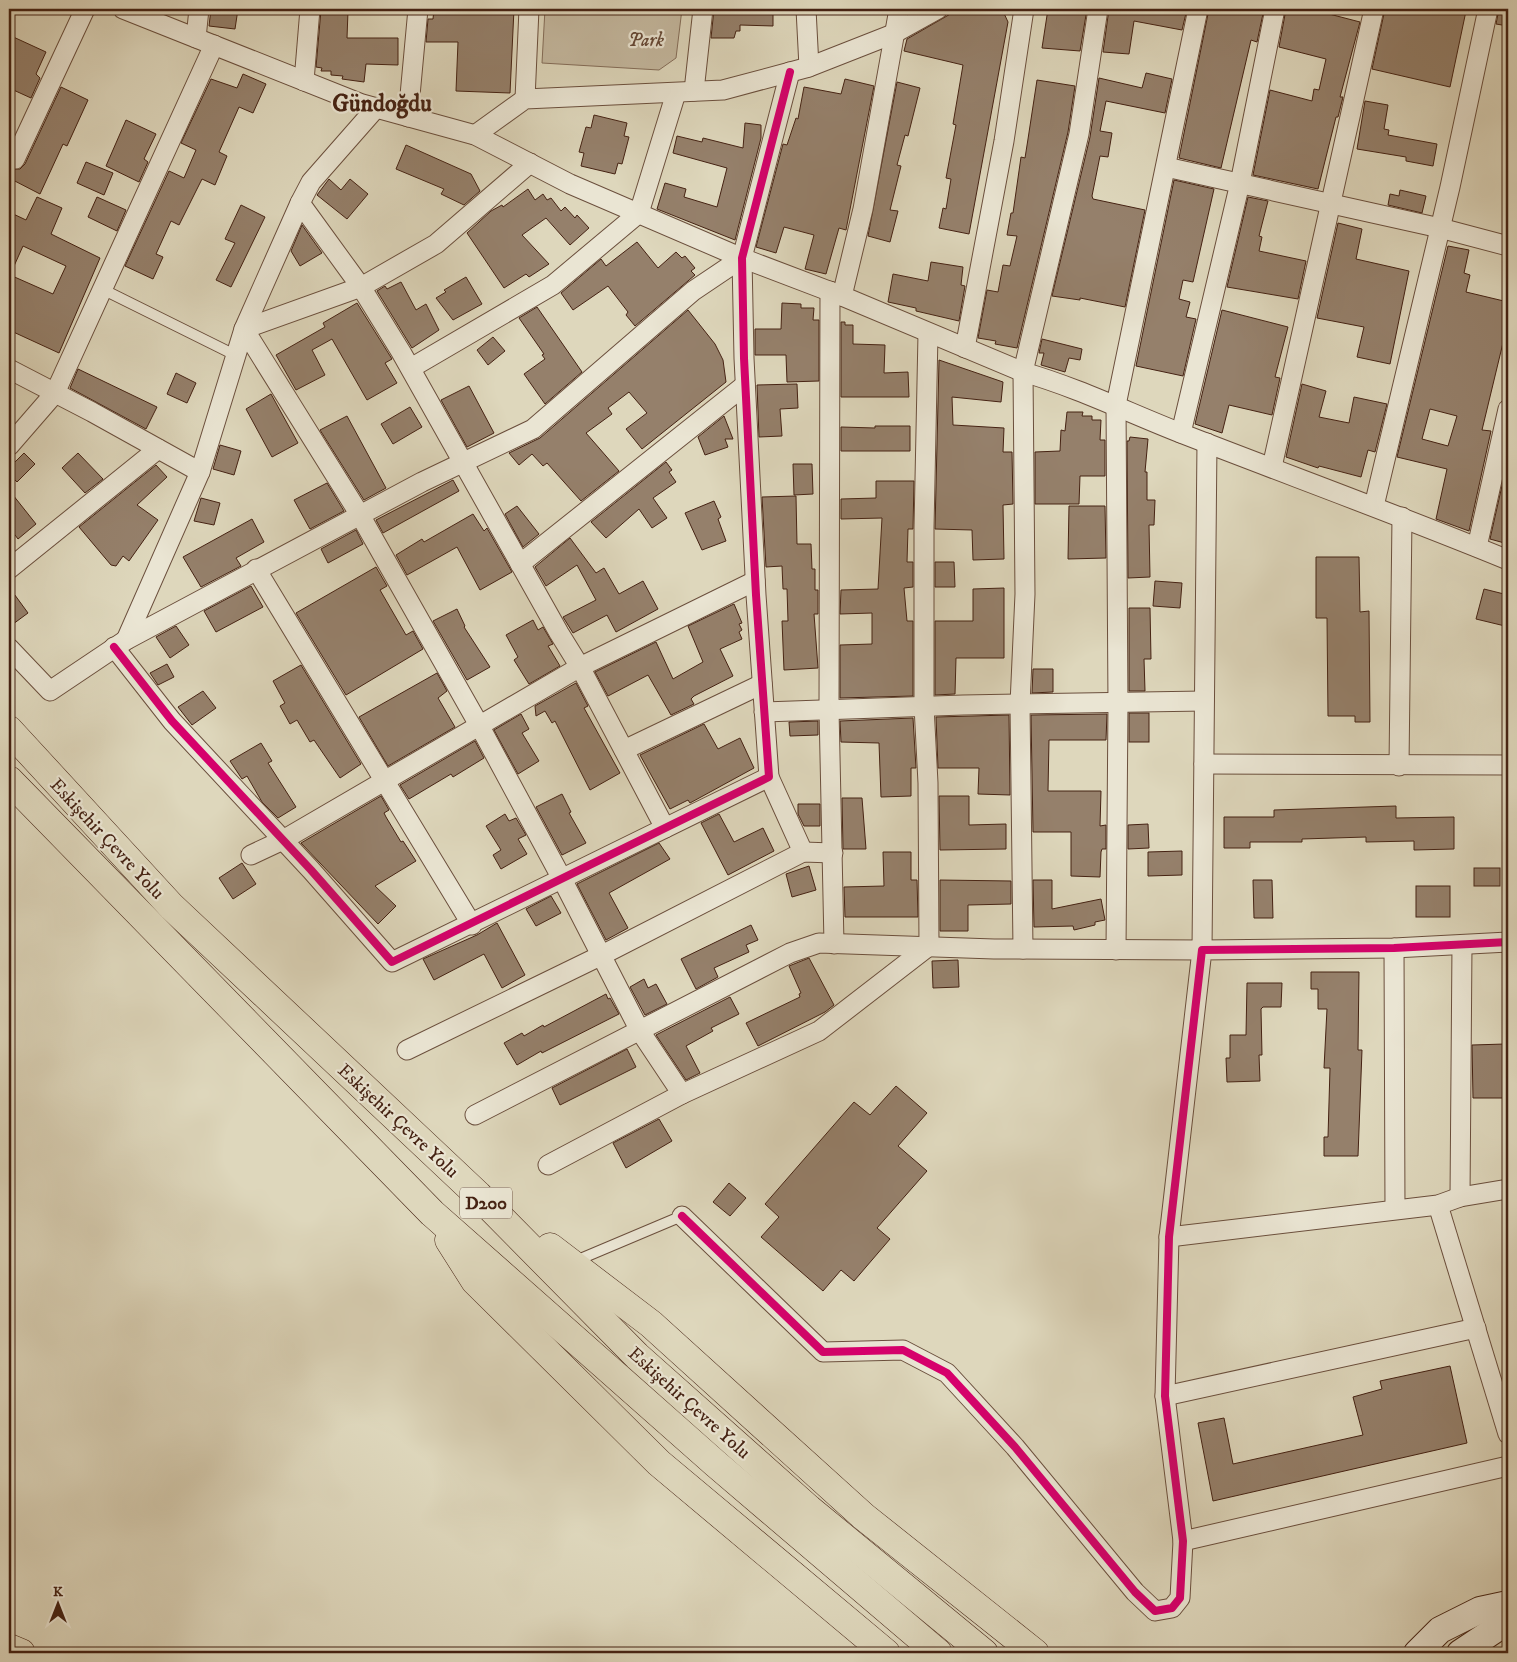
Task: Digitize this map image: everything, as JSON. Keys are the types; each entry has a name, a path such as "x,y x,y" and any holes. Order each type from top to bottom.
{"main road":[{"name":"Eskişehir Çevre Yolu","path":"9,730 171,906 478,1195 637,1356 809,1509 984,1653"},
{"name":"Eskişehir Çevre Yolu","path":"9,780 432,1213 708,1457 938,1653"},
{"path":"478,1195 651,1324 863,1516 1035,1653"},
{"path":"432,1213 475,1281 659,1463 886,1653"},
{"path":"1417,1653 1440,1630 1480,1610 1508,1604"},
{"path":"1460,1653 1508,1621"},
{"path":"9,1648 21,1653"}],"street":[{"path":"11,164 86,9"},
{"path":"123,9 376,108 474,135 570,184 742,258 836,294 928,334 1024,372 1054,381 1116,405 1181,433 1374,506 1508,560"},
{"path":"196,38 198,9"},
{"path":"304,81 310,9"},
{"path":"408,117 418,9"},
{"path":"525,99 529,9"},
{"path":"410,368 553,285 639,213 685,92 703,9"},
{"path":"806,9 809,67"},
{"path":"834,944 829,709 836,294 863,209 899,9"},
{"path":"474,135 525,99 723,90 809,67 893,34 938,9"},
{"path":"965,348 1004,141 1024,9"},
{"path":"1023,949 1020,704 1025,594 1024,372 1079,134 1098,9"},
{"path":"1116,950 1118,704 1116,405 1198,9"},
{"path":"1181,433 1240,183 1275,9"},
{"path":"1272,468 1374,9"},
{"path":"1374,506 1440,228 1488,9"},
{"path":"9,446 55,393 214,45"},
{"path":"790,72 742,258 745,385 755,581 769,777 803,852"},
{"path":"120,644 200,472 244,329 300,203 311,182 376,108"},
{"path":"244,329 361,287 436,244 530,163"},
{"path":"1166,167 1440,228 1508,246"},
{"path":"300,203 361,287 410,368 580,667 665,828"},
{"path":"9,648 50,691 120,644 256,569 360,514 532,429 693,291 742,258"},
{"path":"244,329 360,514 479,724 602,955 640,1031 682,1094"},
{"path":"928,334 924,528 924,706 928,783 928,946"},
{"path":"9,369 200,472"},
{"path":"520,564 745,385"},
{"path":"1477,547 1508,409"},
{"path":"682,1216 823,1352 903,1350 947,1373 1015,1447 1134,1592 1156,1611 1172,1608 1180,1598 1183,1541 1165,1396 1168,1237 1202,950 1207,443"},
{"path":"9,568 158,449"},
{"path":"1399,766 1402,517"},
{"path":"256,569 472,925"},
{"path":"251,854 283,840 479,724 580,667 755,581"},
{"path":"120,644 172,721 283,840 392,962 472,925 561,877 769,777"},
{"path":"624,750 762,684"},
{"path":"764,712 924,706 1204,701"},
{"path":"1204,764 1508,765"},
{"path":"407,1050 602,955 803,852 833,853"},
{"path":"474,1116 790,952 819,943 878,947 1202,950 1394,948 1508,942"},
{"path":"1460,1197 1462,945"},
{"path":"548,1165 682,1094 819,1031 928,946"},
{"path":"1394,948 1395,1209"},
{"path":"1168,1237 1438,1205 1460,1197 1508,1189"},
{"path":"1438,1205 1508,1434"},
{"path":"1165,1396 1476,1328"},
{"path":"1183,1541 1508,1466"}],"lane":[{"path":"102,289 235,355"},
{"path":"571,1263 682,1216"}],"green space":[{"name":"Park","path":"545,9 682,9 676,58 659,70 542,63"}],"building":[{"path":"211,9 238,9 235,29 209,26"},
{"path":"434,9 514,9 510,93 456,91 458,42 426,42 428,19 433,19"},
{"path":"714,9 773,9 773,26 740,25 740,31 736,31 734,38 711,38"},
{"path":"959,9 1002,9 1008,22 969,234 939,228 943,208 946,209 951,179 946,178 956,125 953,124 963,65 904,51 907,39"},
{"path":"1048,9 1087,9 1080,51 1042,48"},
{"path":"1109,9 1187,9 1182,30 1134,21 1129,54 1103,52"},
{"path":"1209,9 1264,9 1257,42 1251,40 1221,168 1179,158"},
{"path":"1286,9 1310,9 1360,22 1340,97 1343,97 1338,117 1336,117 1318,189 1253,175 1270,90 1312,101 1314,89 1319,90 1326,59 1279,47"},
{"path":"1385,9 1456,9 1466,11 1450,87 1372,69"},
{"path":"1499,9 1508,9 1508,26 1496,24"},
{"path":"321,10 348,11 347,38 398,38 398,65 366,64 364,82 342,79 343,76 331,75 331,71 321,71 322,68 316,67"},
{"path":"9,35 46,52 36,74 40,78 31,98 9,88"},
{"path":"1146,73 1172,79 1165,113 1106,101 1100,131 1112,133 1108,157 1100,156 1092,196 1093,199 1145,210 1125,307 1080,298 1080,300 1052,296 1090,137 1099,78 1142,88"},
{"path":"243,74 266,84 253,113 239,107 219,152 227,156 215,185 202,179 179,225 171,221 156,254 163,257 153,279 125,266 169,171 184,178 196,150 181,143 211,79 237,88"},
{"path":"845,79 874,86 846,230 839,228 826,274 805,269 814,235 784,227 776,253 756,247 783,144 787,145 796,118 798,119 804,87 841,94"},
{"path":"1037,80 1075,86 1068,132 1017,348 995,344 996,341 978,338 987,290 998,292 1003,265 1010,266 1017,236 1007,235 1011,213 1013,213 1021,157 1025,158"},
{"path":"897,82 920,88 908,136 905,135 897,165 901,166 890,210 898,211 890,242 868,236"},
{"path":"61,87 88,100 67,146 63,144 40,194 9,178 9,169 20,169 25,164"},
{"path":"1365,101 1388,105 1384,129 1389,130 1388,135 1437,144 1433,166 1406,161 1406,157 1357,149"},
{"path":"594,115 627,123 624,136 629,137 622,164 618,163 615,174 581,166 584,153 579,152 586,127 591,128"},
{"path":"126,120 156,134 144,159 148,162 139,182 106,166"},
{"path":"745,123 761,125 761,138 735,240 657,209 665,183 686,189 684,197 717,207 727,168 673,153 677,136 702,142 703,138 743,148"},
{"path":"406,145 471,174 480,191 464,205 441,194 444,189 396,169"},
{"path":"86,162 113,173 104,195 77,183"},
{"path":"329,179 341,190 350,179 368,194 347,219 317,195"},
{"path":"1174,180 1214,189 1193,282 1183,280 1179,299 1190,302 1186,317 1196,319 1183,376 1136,366"},
{"path":"528,189 535,200 543,194 547,200 551,198 561,211 565,207 575,218 577,215 589,228 570,245 546,218 522,235 549,264 529,277 526,274 504,288 467,233 491,211 502,205 503,207"},
{"path":"1400,190 1426,196 1422,213 1388,205 1390,194 1399,196"},
{"path":"37,197 62,208 51,234 100,258 59,353 9,330 9,212 26,220","holes":["23,246 66,266 53,294 10,275"]},
{"path":"97,197 126,210 117,231 88,217"},
{"path":"1248,197 1268,201 1259,236 1262,237 1259,251 1306,261 1298,299 1227,287"},
{"path":"241,205 265,217 231,287 216,280 235,243 225,239"},
{"path":"1338,223 1362,229 1356,259 1409,271 1390,364 1357,357 1364,327 1317,318"},
{"path":"302,225 322,253 300,266 291,251"},
{"path":"637,242 658,268 676,252 682,258 685,256 695,268 691,271 695,275 635,326 626,315 628,312 608,286 573,310 561,293 601,259 606,266"},
{"path":"1448,246 1469,250 1464,273 1470,275 1466,292 1508,302 1508,322 1482,430 1491,431 1469,531 1436,519 1447,469 1397,457","holes":["1430,409 1457,416 1448,446 1422,439"]},
{"path":"931,262 963,267 961,285 965,286 959,321 888,302 893,274 928,281"},
{"path":"466,277 482,304 453,320 436,298 446,292 444,290"},
{"path":"401,282 416,310 426,304 439,330 412,348 377,291 385,286 387,289"},
{"path":"357,303 392,359 385,363 397,383 367,400 332,339 312,350 325,375 296,390 276,355 325,327 323,323"},
{"path":"782,303 801,304 801,308 814,308 813,320 819,320 819,381 787,382 786,355 755,355 755,329 781,329"},
{"path":"537,307 582,372 545,404 524,374 545,359 542,355 544,354 519,318"},
{"path":"688,310 715,344 723,360 726,382 642,449 626,429 647,413 629,392 608,408 612,414 586,433 619,471 581,501 547,463 543,466 532,454 519,465 509,453 540,438"},
{"path":"1222,310 1288,327 1275,377 1280,378 1272,415 1229,405 1222,433 1195,424"},
{"path":"841,322 845,322 845,325 853,325 853,344 885,345 884,373 908,372 909,397 841,397"},
{"path":"493,337 505,351 488,365 477,350"},
{"path":"1042,339 1082,349 1080,360 1069,358 1065,372 1041,365 1044,353 1039,353"},
{"path":"939,360 1003,382 1001,402 952,397 953,425 1004,428 1003,452 1012,452 1013,504 1003,505 1004,559 973,560 972,530 935,529"},
{"path":"78,369 157,407 146,429 70,388"},
{"path":"176,373 196,383 187,403 167,394"},
{"path":"797,384 798,408 780,409 782,436 759,437 757,385"},
{"path":"1302,384 1326,391 1319,417 1349,423 1354,397 1387,404 1375,452 1368,450 1361,477 1319,466 1318,468 1286,457"},
{"path":"469,386 494,433 467,447 441,400"},
{"path":"271,394 298,443 272,457 246,409"},
{"path":"410,407 422,427 393,444 381,424"},
{"path":"1067,412 1083,412 1082,416 1092,416 1092,420 1101,420 1100,440 1105,440 1105,476 1080,476 1079,504 1035,504 1035,452 1060,451 1061,430 1065,431"},
{"path":"347,416 386,488 364,500 320,430"},
{"path":"724,416 733,439 725,439 728,447 705,455 698,437"},
{"path":"875,426 910,426 910,451 841,451 841,427 875,428"},
{"path":"1130,437 1148,439 1145,472 1147,472 1147,500 1155,500 1154,525 1149,525 1150,577 1128,578 1127,441 1129,441"},
{"path":"220,445 241,451 234,475 213,469"},
{"path":"24,453 35,464 17,482 9,474 9,468"},
{"path":"78,453 103,479 85,493 62,468"},
{"path":"1508,459 1508,544 1490,539"},
{"path":"666,462 672,470 669,472 676,482 653,498 667,518 652,528 639,509 606,538 591,522"},
{"path":"793,464 812,464 813,494 794,495"},
{"path":"156,465 167,477 137,505 158,520 129,561 123,556 116,566 111,565 79,527"},
{"path":"453,480 459,491 383,533 376,520"},
{"path":"876,481 914,481 913,529 908,529 907,562 913,562 913,587 904,588 907,621 913,621 913,696 840,698 840,645 872,644 872,613 840,614 841,590 878,589 882,518 841,519 841,499 876,498"},
{"path":"327,483 344,511 310,529 294,500"},
{"path":"9,490 36,524 18,539 9,527"},
{"path":"796,496 797,544 811,544 812,569 815,569 815,590 818,590 818,614 814,614 818,668 784,670 782,621 788,621 787,589 783,589 782,566 766,567 762,497"},
{"path":"201,498 220,503 214,525 194,521"},
{"path":"714,501 721,517 718,519 726,541 702,550 685,513"},
{"path":"517,506 539,534 523,547 505,514"},
{"path":"1069,506 1105,506 1106,558 1068,559"},
{"path":"473,514 484,531 487,528 512,572 480,590 457,547 407,575 396,555 422,539 424,542"},
{"path":"252,519 264,542 236,558 241,566 201,587 183,557"},
{"path":"356,530 363,544 328,563 321,549"},
{"path":"570,538 596,573 604,568 619,594 643,581 658,609 616,632 607,615 573,633 563,617 596,600 577,565 546,586 535,567"},
{"path":"1316,557 1359,557 1360,612 1369,611 1370,722 1355,722 1355,716 1328,716 1327,618 1316,618"},
{"path":"935,562 954,562 955,587 935,587"},
{"path":"376,567 387,586 380,590 406,635 413,631 423,649 346,695 296,613"},
{"path":"1155,581 1182,583 1180,608 1153,606"},
{"path":"251,586 263,607 216,632 204,611"},
{"path":"9,587 28,613 9,627"},
{"path":"1004,588 1004,658 956,658 955,694 935,695 935,621 973,621 973,589"},
{"path":"1484,589 1508,595 1508,613 1505,626 1476,619"},
{"path":"734,604 742,623 739,624 742,630 739,632 742,639 720,649 733,676 694,696 691,699 694,704 671,715 648,675 608,696 595,672 656,642 673,679 703,662 688,626"},
{"path":"1129,608 1150,608 1151,659 1144,659 1145,691 1129,691"},
{"path":"457,609 464,627 490,667 467,680 433,621"},
{"path":"533,620 538,630 543,627 553,644 548,646 560,666 529,684 514,660 518,657 506,635"},
{"path":"176,626 189,645 170,658 156,637"},
{"path":"167,664 174,677 158,685 150,673"},
{"path":"301,665 361,764 340,778 314,740 310,742 297,720 290,724 280,706 285,703 273,681"},
{"path":"1033,669 1053,669 1053,692 1032,693"},
{"path":"437,673 447,691 438,698 455,727 388,766 359,717"},
{"path":"576,683 588,706 584,708 620,773 590,790 555,721 552,723 545,711 536,716 535,706"},
{"path":"203,691 216,708 192,725 178,707"},
{"path":"1129,713 1149,713 1149,742 1129,742"},
{"path":"521,714 529,729 522,733 539,761 518,774 494,730"},
{"path":"1107,714 1106,740 1049,740 1048,791 1101,791 1100,826 1106,825 1106,849 1102,849 1101,852 1100,877 1071,876 1071,832 1033,832 1031,715"},
{"path":"1009,715 1010,795 978,794 979,768 938,768 936,717"},
{"path":"913,718 916,768 911,768 911,796 881,797 879,743 841,742 840,721"},
{"path":"818,721 818,735 790,736 789,722"},
{"path":"704,724 718,749 740,738 754,768 690,803 688,800 670,809 640,755"},
{"path":"475,741 484,758 453,777 451,774 409,799 400,785"},
{"path":"261,743 272,761 268,763 296,807 278,818 262,802 247,776 242,779 230,761"},
{"path":"562,794 571,812 569,813 586,843 562,855 536,807"},
{"path":"381,796 389,810 384,813 386,817 401,842 403,841 416,861 375,886 396,906 378,924 301,843"},
{"path":"939,796 969,796 969,825 1006,824 1006,849 940,850"},
{"path":"842,798 862,798 866,849 843,849"},
{"path":"798,804 820,804 820,826 804,826 798,814"},
{"path":"1396,806 1396,818 1454,817 1454,849 1414,850 1414,841 1366,842 1366,837 1302,839 1302,842 1250,842 1250,848 1224,848 1224,817 1274,817 1274,810"},
{"path":"505,814 509,821 516,818 526,835 518,839 527,854 501,869 493,855 501,850 486,826"},
{"path":"719,814 734,842 763,828 774,851 728,875 701,823"},
{"path":"1148,824 1149,848 1128,849 1128,825"},
{"path":"659,843 670,859 609,893 628,928 606,940 577,884"},
{"path":"1182,851 1182,875 1148,876 1148,852"},
{"path":"883,852 911,852 911,880 917,880 918,917 845,917 844,887 884,886"},
{"path":"242,863 256,884 233,899 219,878"},
{"path":"809,866 816,890 792,897 786,874"},
{"path":"1474,868 1500,868 1500,886 1474,886"},
{"path":"940,880 1011,881 1011,904 968,905 968,931 940,931"},
{"path":"1033,880 1052,880 1052,909 1101,899 1105,920 1095,922 1095,925 1074,930 1073,926 1034,927"},
{"path":"1253,880 1272,880 1273,918 1254,918"},
{"path":"1416,886 1450,886 1450,917 1416,917"},
{"path":"551,896 561,913 536,926 526,909"},
{"path":"497,923 525,975 502,988 484,954 434,980 423,959 477,935"},
{"path":"751,925 758,940 746,945 749,952 714,968 718,977 696,989 681,959"},
{"path":"809,958 834,1005 825,1012 758,1046 746,1023 800,997 799,994 801,993 789,966"},
{"path":"958,960 959,987 933,988 932,961"},
{"path":"1311,972 1359,972 1358,1050 1362,1050 1358,1156 1324,1156 1324,1137 1328,1137 1330,1068 1324,1068 1327,1009 1318,1009 1318,989 1311,989"},
{"path":"644,979 648,988 656,984 667,1004 645,1015 630,987"},
{"path":"1247,983 1282,983 1281,1007 1263,1007 1261,1009 1262,1055 1259,1055 1260,1081 1227,1082 1226,1058 1230,1058 1230,1035 1246,1035"},
{"path":"606,994 619,1014 542,1053 541,1051 517,1065 504,1043 522,1033 524,1036 543,1025 544,1027"},
{"path":"730,997 739,1014 711,1028 713,1031 686,1046 700,1073 686,1080 656,1035"},
{"path":"1505,1044 1507,1098 1473,1098 1472,1045"},
{"path":"627,1049 636,1067 560,1105 552,1088"},
{"path":"896,1086 927,1113 898,1146 927,1171 877,1228 890,1239 854,1281 841,1270 823,1291 761,1237 779,1217 765,1204 854,1102 870,1115"},
{"path":"659,1119 672,1141 626,1168 613,1143"},
{"path":"729,1183 746,1198 730,1216 713,1202"},
{"path":"1450,1366 1467,1443 1213,1501 1198,1423 1224,1418 1233,1464 1363,1435 1353,1397 1382,1389 1380,1381"}],"cycle path":[{"path":"114,647 172,721 311,870 392,962 769,777 756,595 744,358 742,258 790,72"},
{"path":"682,1216 823,1352 903,1350 947,1373 1015,1447 1135,1592 1155,1611 1172,1608 1180,1598 1183,1541 1165,1396 1169,1237 1202,950 1394,948 1508,942"}],"district":[{"name":"Gündoğdu","path":"382,103"}]}
